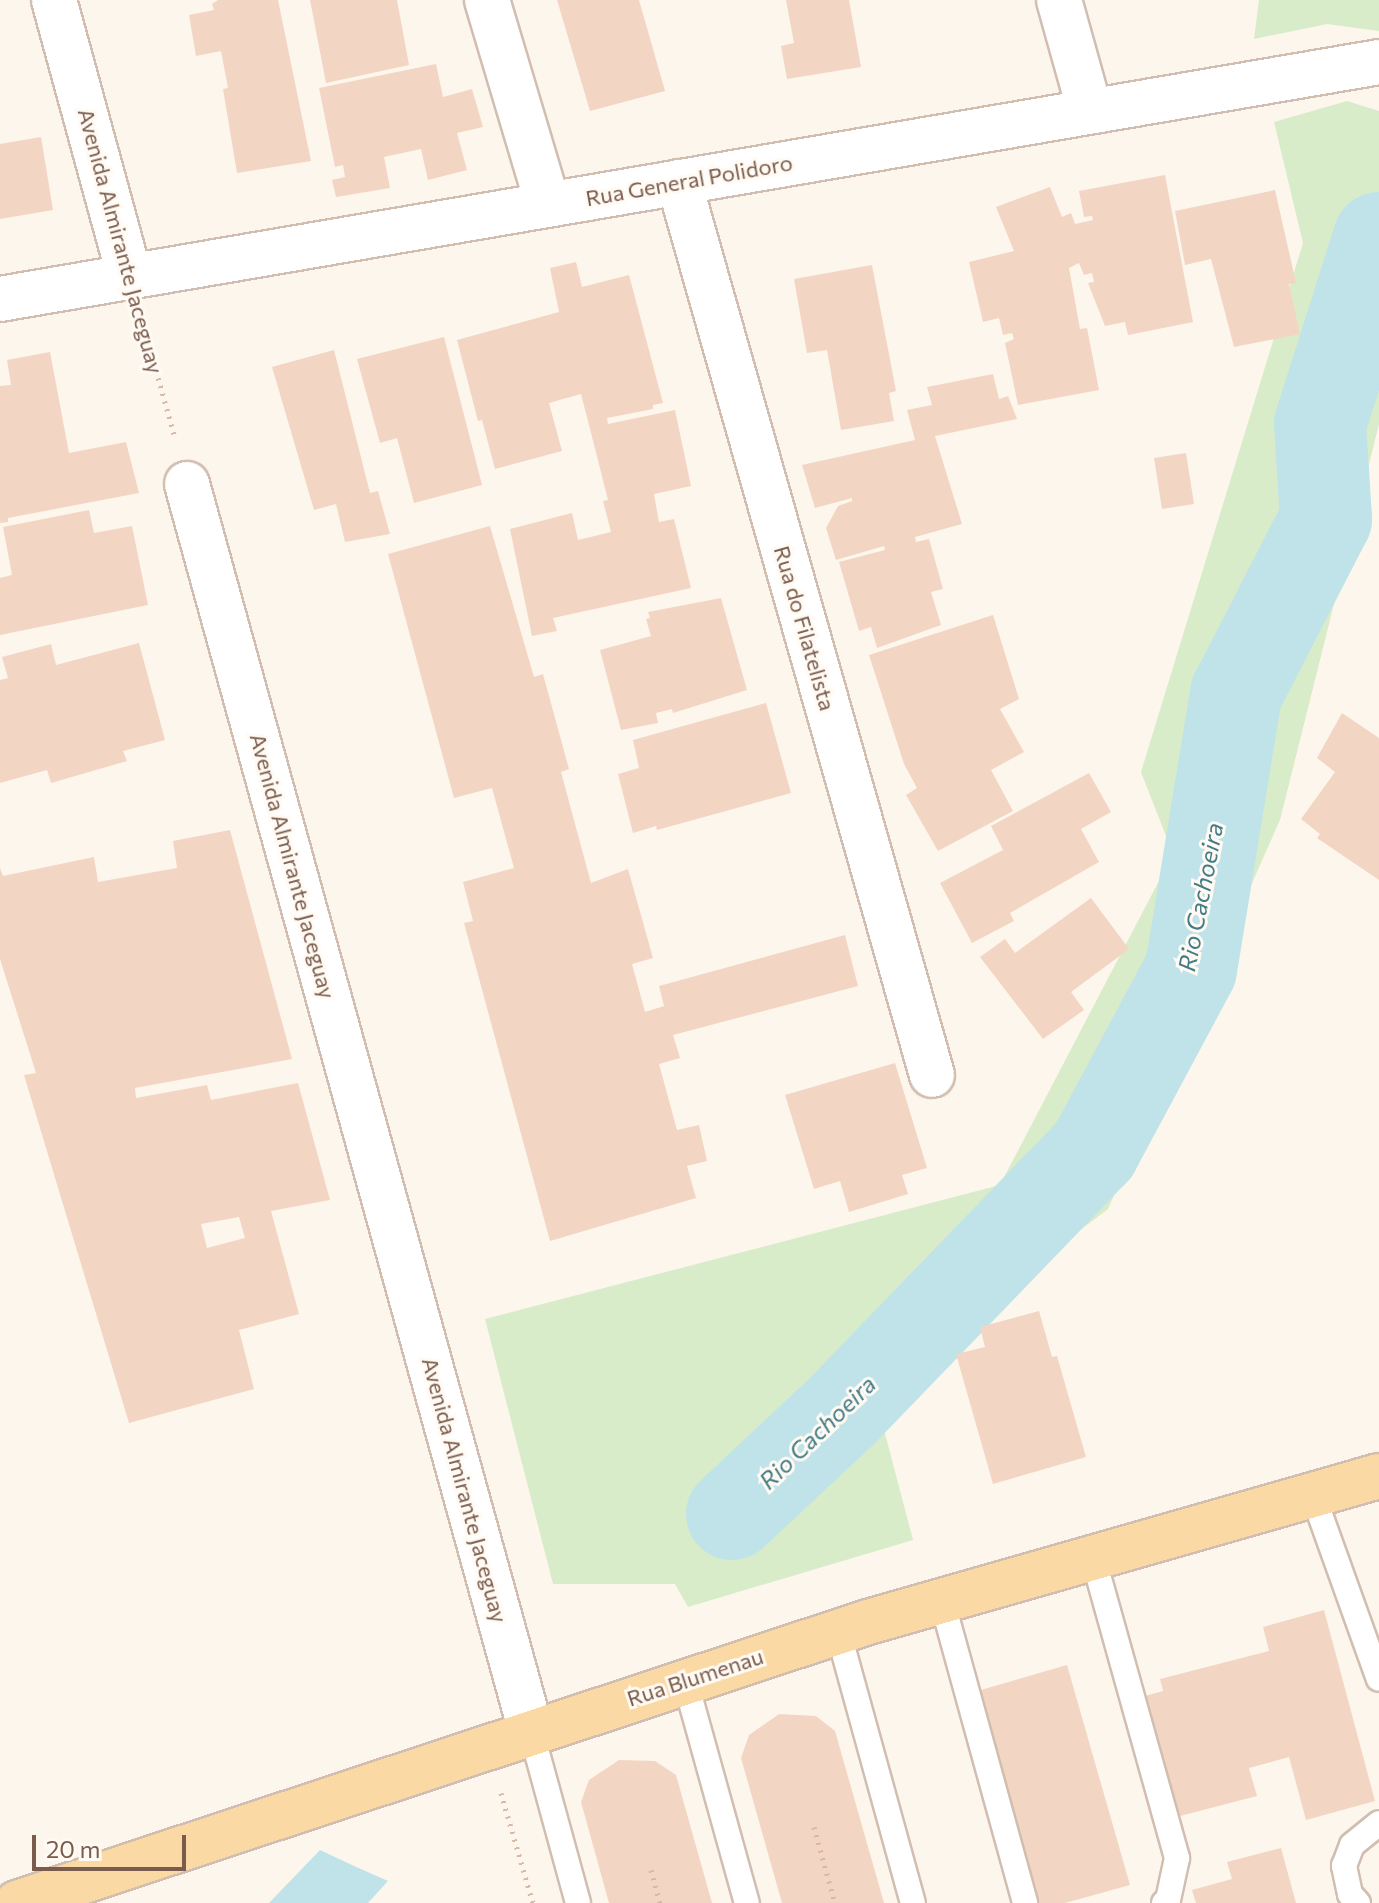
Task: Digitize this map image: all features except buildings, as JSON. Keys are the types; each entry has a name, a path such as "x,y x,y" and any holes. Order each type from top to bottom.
{"main road":[{"name":"Rua Blumenau","path":"17,1903 838,1631 1379,1476"}],"street":[{"name":"Avenida Almirante Jaceguay","path":"54,0 130,277"},
{"path":"487,0 548,204"},
{"path":"1059,0 1090,111"},
{"name":"Rua General Polidoro","path":"0,299 1379,62"},
{"name":"Rua do Filatelista","path":"679,182 932,1075"},
{"name":"Avenida Almirante Jaceguay","path":"187,484 531,1731"}],"lane":[{"path":"1313,1495 1379,1679"},
{"path":"1093,1557 1177,1858 1168,1900 1164,1903"},
{"path":"942,1601 1025,1903"},
{"path":"838,1631 913,1903"},
{"path":"685,1680 747,1903"},
{"path":"531,1731 578,1903"},
{"path":"1358,1903 1350,1894 1344,1866 1352,1845 1379,1823"}],"path":[{"name":"Avenida Almirante Jaceguay","path":"130,277 187,484"},
{"path":"487,1746 533,1903"},
{"path":"814,1827 835,1903"},
{"path":"651,1870 660,1903"}],"green space":[{"path":"1259,0 1379,0 1379,31 1327,24 1254,39"},
{"path":"1347,101 1379,111 1379,424 1280,820 1108,1209 948,1330 877,1403 913,1540 688,1607 675,1584 553,1584 485,1319 1000,1185 1173,854 1141,772 1303,243 1274,122"}],"water":[{"path":"320,1850 388,1881 368,1903 269,1903"}],"waterway":[{"name":"Rio Cachoeira","path":"732,1514 841,1412 1094,1150 1191,969 1236,694 1326,519 1320,424 1379,238"}]}
